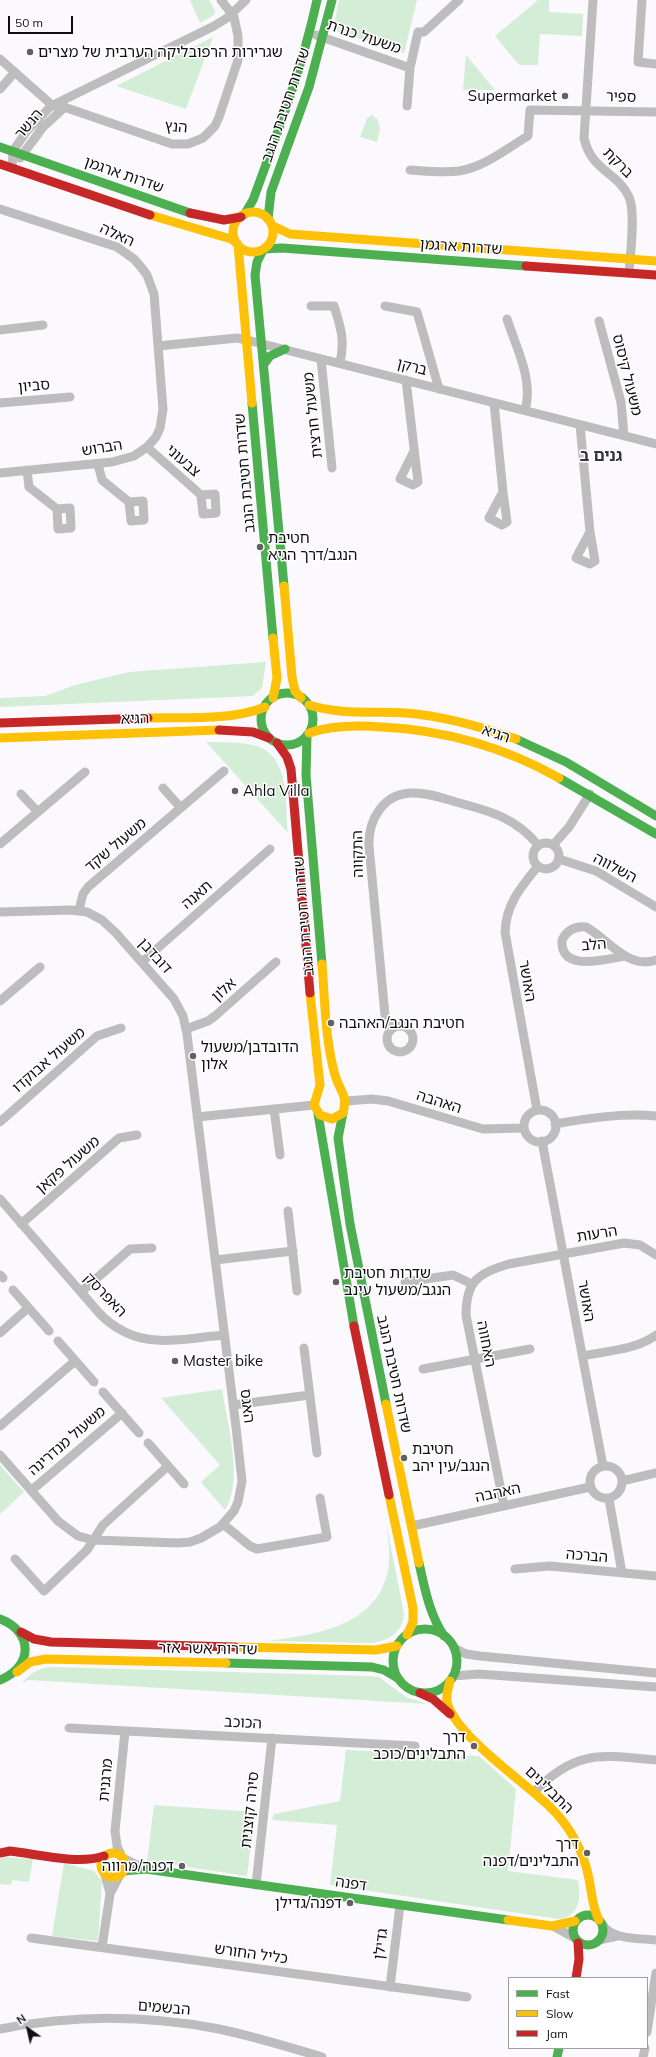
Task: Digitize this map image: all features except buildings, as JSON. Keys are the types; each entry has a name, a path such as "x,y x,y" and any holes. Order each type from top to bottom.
{"main road":[{"name":"שדרות חטיבת הנגב","path":"242,216 250,207 284,115 309,33 317,0"},
{"name":"שדרות חטיבת הנגב","path":"270,223 271,192 303,104 323,38 332,0"},
{"name":"שדרות ארגמן","path":"0,147 199,216 224,220 242,216"},
{"name":"שדרות ארגמן","path":"0,164 161,219 231,239 237,244"},
{"path":"257,212 270,223 272,240 264,249 250,252 237,244 234,236 234,228 242,216 257,212"},
{"name":"שדרות ארגמן","path":"270,223 290,234 656,261"},
{"name":"שדרות חטיבת הנגב","path":"237,244 272,616 276,669 276,688 273,698"},
{"name":"שדרות ארגמן","path":"264,249 285,248 656,275"},
{"name":"שדרות חטיבת הנגב","path":"264,249 258,259 255,272 291,668 293,686 301,698"},
{"path":"264,364 270,356 285,349"},
{"path":"287,694 301,698 308,705 313,719 308,734 302,741 292,745 278,743 269,738 262,724 262,715 265,707 273,698 287,694"},
{"name":"הגיא","path":"308,705 326,711 388,711 417,714 482,727 561,759 656,816"},
{"name":"הגיא","path":"0,723 233,715 253,712 265,707"},
{"name":"הגיא","path":"308,734 334,726 387,726 447,735 478,742 528,761 590,794 656,834"},
{"name":"הגיא","path":"0,738 232,730 253,732 269,738"},
{"name":"שדרות חטיבת הנגב","path":"308,734 306,771 329,1046 334,1073 342,1092"},
{"name":"שדרות חטיבת הנגב","path":"278,743 287,757 291,769 314,1039 320,1082 317,1093"},
{"path":"330,1087 342,1092 346,1101 343,1113 332,1119 324,1118 318,1114 314,1105 317,1093 323,1088 330,1087"},
{"name":"שדרות חטיבת הנגב","path":"343,1113 339,1122 338,1138 350,1224 372,1341 427,1600 435,1622 444,1636"},
{"name":"שדרות חטיבת הנגב","path":"318,1114 347,1294 413,1608 413,1622 407,1635"},
{"name":"שדרות אשר אזר","path":"0,1618 10,1622 21,1632 34,1639 51,1642 376,1650 397,1646"},
{"path":"426,1630 436,1632 444,1636 454,1648 456,1662 451,1679 438,1690 428,1693 419,1692 406,1686 399,1679 394,1665 394,1655 397,1646 407,1635 416,1631 426,1630"},
{"path":"17,1672 23,1664 26,1650 26,1641 21,1632"},
{"name":"שדרות אשר אזר","path":"0,1680 17,1672 33,1661 46,1659 372,1667 384,1670 399,1679"},
{"name":"התבלינים","path":"451,1679 447,1692 448,1703 460,1723"},
{"name":"התבלינים","path":"419,1692 433,1699 460,1723 480,1744 534,1792 560,1818 576,1843 588,1872 594,1908 600,1922"},
{"path":"0,1846 12,1851"},
{"path":"0,1852 12,1851 95,1859 115,1853 122,1857 125,1866 122,1873 112,1877 103,1873 90,1863 74,1858"},
{"path":"103,1873 101,1863 105,1856"},
{"name":"דפנה","path":"122,1873 146,1869 552,1926 562,1925 578,1918"},
{"name":"התבלינים","path":"578,1918 588,1907 591,1893"},
{"path":"576,1977 578,1968 576,1940 572,1927 578,1918 590,1915 600,1922 603,1931 586,1953 578,1968"},
{"path":"576,1940 584,1946 596,1942"}],"street":[{"path":"220,0 232,13"},
{"name":"הנשר","path":"12,168 13,151 26,132 51,106 214,26 232,13 246,0"},
{"name":"משעול כנרת","path":"407,106 410,68 418,32 424,32 459,0"},
{"name":"ברקת","path":"593,0 584,138 588,150 598,166 623,188 630,198 632,211 629,273"},
{"path":"642,0 638,62 656,64"},
{"name":"הנץ","path":"51,106 64,107 164,142 188,144 203,138 215,126 236,68 239,44 232,13"},
{"name":"משעול כנרת","path":"309,33 410,68"},
{"path":"0,59 51,106"},
{"path":"0,89 15,72"},
{"name":"הנשר","path":"12,168 43,127 64,107 88,88"},
{"name":"ספיר","path":"410,170 451,172 470,168 490,159 528,136 530,110 656,112"},
{"name":"האלה","path":"0,208 107,243 117,247 134,259 147,275 154,294 158,346"},
{"path":"310,306 334,306 342,335 340,363"},
{"path":"385,306 417,312 439,389"},
{"path":"507,319 527,382 528,397 524,410"},
{"name":"משעול קיסוס","path":"599,321 622,402 624,436"},
{"path":"0,330 43,325"},
{"name":"ברקן","path":"158,346 237,338 656,444"},
{"name":"הברוש","path":"0,473 98,464 124,460 134,456 147,447 156,437 163,418 158,346"},
{"name":"משעול חרצית","path":"321,359 332,468"},
{"path":"406,380 413,453"},
{"name":"סביון","path":"0,403 70,397"},
{"path":"494,403 503,492"},
{"path":"580,425 590,532"},
{"name":"צבעוני","path":"147,447 201,495"},
{"path":"98,464 102,480 130,502"},
{"path":"27,470 29,487 57,509"},
{"name":"משעול שקד","path":"79,910 82,894 88,887 224,771"},
{"path":"0,844 85,772"},
{"path":"163,788 181,808"},
{"name":"התקווה","path":"392,1028 385,1015 368,835 372,821 383,805 400,794 412,792 482,809 508,820 527,831 538,845"},
{"path":"21,794 38,812"},
{"path":"554,844 569,827 590,794"},
{"path":"543,842 554,844 560,853 559,859 554,867 549,869 538,866 533,858 533,853 538,845 543,842"},
{"name":"תאנה","path":"142,962 270,849"},
{"name":"השלווה","path":"559,859 596,871 656,907"},
{"name":"האושר","path":"536,1110 505,932 505,918 511,903 538,866"},
{"name":"דובדבן","path":"0,912 79,910 92,914 106,924 174,999 181,1012 186,1029 197,1117"},
{"name":"הלב","path":"625,956 587,962 575,961 565,954 562,940 569,930 586,927 594,931 625,956 645,962 656,960"},
{"name":"אלון","path":"186,1029 208,1021 216,1016 276,962"},
{"path":"0,1001 40,967"},
{"name":"משעול אבוקדו","path":"0,1122 97,1036 121,1028"},
{"name":"האהבה","path":"346,1101 372,1099 388,1101 483,1129 524,1128"},
{"path":"197,1117 314,1105"},
{"path":"274,1109 280,1155"},
{"path":"536,1110 548,1113 553,1117 555,1124 553,1134 542,1141 531,1139 526,1135 524,1128 526,1117 536,1110"},
{"path":"555,1124 610,1115 633,1114 656,1116"},
{"name":"האגס","path":"0,1455 65,1527 78,1536 94,1540 178,1543 190,1542 211,1534 223,1524 234,1511 238,1502 242,1481 197,1117"},
{"name":"משעול פקאן","path":"21,1224 119,1138 136,1135"},
{"name":"האושר","path":"542,1141 602,1466"},
{"name":"האפרסק","path":"0,1199 81,1292 112,1324 124,1332 136,1338 157,1341 224,1335"},
{"path":"288,1211 297,1291"},
{"name":"הרעות","path":"563,1254 624,1243 640,1245 656,1255"},
{"path":"81,1292 130,1249 152,1248"},
{"path":"215,1260 292,1251"},
{"path":"405,1282 453,1275 472,1284 478,1276 491,1269 563,1254"},
{"name":"האחווה","path":"472,1284 466,1298 466,1315 504,1506"},
{"path":"13,1290 49,1331"},
{"path":"0,1332 28,1308"},
{"path":"582,1356 646,1342 656,1335"},
{"path":"58,1341 94,1382"},
{"path":"304,1348 318,1453"},
{"path":"423,1369 530,1349"},
{"path":"0,1426 75,1361"},
{"name":"משעול מנדרינה","path":"103,1392 139,1433"},
{"path":"233,1405 310,1395"},
{"name":"משעול מנדרינה","path":"32,1490 122,1413"},
{"path":"148,1443 184,1484"},
{"path":"15,1559 44,1591 87,1550 103,1525 168,1466"},
{"path":"602,1466 615,1469 620,1473 622,1480 620,1492 609,1499 597,1496 590,1487 589,1479 592,1474 602,1466"},
{"path":"622,1480 656,1473"},
{"name":"האהבה","path":"412,1526 590,1487"},
{"path":"223,1524 250,1546 257,1549 327,1537 320,1498"},
{"path":"609,1499 622,1573"},
{"name":"הברכה","path":"515,1569 550,1566 656,1576"},
{"path":"454,1648 466,1654 480,1656 656,1672"},
{"path":"451,1679 479,1674 656,1687"},
{"name":"הכוכב","path":"69,1728 415,1746"},
{"name":"מרגנית","path":"122,1857 117,1846 116,1831 125,1731"},
{"name":"סירה קוצנית","path":"256,1884 272,1738"},
{"path":"534,1792 560,1769 583,1759 612,1756 656,1760"},
{"name":"מרגנית","path":"105,1856 111,1846 116,1831"},
{"name":"דפנה","path":"122,1857 134,1866 146,1869"},
{"path":"103,1873 110,1894"},
{"path":"102,1947 110,1894 122,1873"},
{"name":"גדילן","path":"390,1987 400,1905"},
{"path":"600,1922 607,1930 620,1936"},
{"name":"דפנה","path":"552,1926 576,1940"},
{"path":"596,1942 610,1936 656,1940"},
{"name":"כליל החורש","path":"31,1938 466,1998"},
{"path":"650,2026 656,1973"},
{"name":"הבשמים","path":"0,2029 38,2023 75,2020 120,2019 162,2021 236,2033 322,2057"}],"green space":[{"path":"190,0 209,0 215,10 214,15 200,23"},
{"path":"339,0 417,0 404,53 335,31 334,24"},
{"path":"538,0 549,0 549,12 583,14 582,36 540,34 538,65 519,65 495,36"},
{"path":"213,37 186,109 116,86"},
{"path":"466,55 495,90 463,90"},
{"path":"372,115 378,120 380,129 377,142 360,137 367,118"},
{"path":"266,662 262,688 253,696 0,707 0,698 45,696 75,685 129,672"},
{"path":"206,742 252,745 265,750 274,758 280,768 284,780 288,833"},
{"path":"222,1389 234,1467 231,1498 225,1510 201,1482 220,1465 161,1398"},
{"path":"0,1465 24,1492 0,1514"},
{"path":"386,1522 404,1614 403,1621 398,1631 390,1638 372,1643 267,1641 323,1631 341,1625 357,1616 371,1605 381,1590 388,1571 389,1553"},
{"path":"52,1667 370,1676 379,1677 406,1697 427,1704 29,1680 22,1683 35,1672"},
{"path":"346,1750 479,1756 516,1789 508,1871 578,1880 579,1900 575,1911 571,1915 558,1919 330,1885 337,1825 272,1820 274,1814 340,1801"},
{"path":"154,1805 255,1812 247,1876 147,1861"},
{"path":"5,1857 33,1859 29,1882 12,1880 11,1885 0,1884 0,1859"},
{"path":"64,1863 94,1871 102,1881 98,1941 52,1936"}],"traffic: fast":[{"path":"244,215 253,200 288,101 304,51 317,0"},
{"path":"268,219 271,192 309,87 332,0"},
{"path":"0,147 190,213"},
{"path":"265,249 282,248 526,266"},
{"path":"263,250 257,262 255,275 284,586"},
{"path":"264,364 270,356 285,349"},
{"path":"252,403 273,638"},
{"path":"287,693 297,695 305,701 311,709 313,719 311,729 305,737 297,743 287,745 277,743 269,737 263,729 261,719 263,709 269,701 277,695 287,693"},
{"path":"307,735 306,775 322,964"},
{"path":"516,739 566,762 656,816"},
{"path":"559,778 656,834"},
{"path":"343,1113 338,1138 350,1224 386,1404"},
{"path":"318,1114 354,1326"},
{"path":"419,1563 431,1610 444,1636"},
{"path":"0,1619 11,1625 19,1632 24,1641 25,1650 19,1667 11,1674 0,1680"},
{"path":"425,1629 443,1635 451,1643 457,1661 451,1679 443,1687 425,1693 407,1687 399,1679 393,1661 399,1643 407,1635 425,1629"},
{"path":"226,1663 372,1667 384,1670 399,1679"},
{"path":"123,1871 146,1869 508,1920"},
{"path":"588,1915 599,1919 603,1930 599,1941 588,1945 577,1941 573,1930 577,1919 588,1915"},
{"path":"557,2057 559,2049"}],"traffic: slow":[{"path":"249,212 257,212 264,215 270,221 273,232 270,243 264,249 257,252 249,252 242,249 236,243 233,236 233,228 236,221 242,215 249,212"},
{"path":"150,215 231,239 237,243"},
{"path":"273,226 290,234 656,261"},
{"path":"238,245 252,403"},
{"path":"284,586 292,677 295,691 301,698"},
{"path":"273,638 277,678 273,698"},
{"path":"309,705 345,711 420,714 476,726 516,739"},
{"path":"148,718 223,716 265,707"},
{"path":"309,733 336,727 373,726 451,736 517,757 559,778"},
{"path":"0,738 219,730"},
{"path":"310,993 320,1085 314,1105 320,1115 332,1119 343,1113 345,1101 335,1075 329,1048 322,964"},
{"path":"386,1404 419,1563"},
{"path":"389,1495 413,1608 413,1622 407,1635"},
{"path":"235,1647 376,1650 397,1646"},
{"path":"17,1672 30,1662 46,1659 226,1663"},
{"path":"450,1681 447,1702 453,1715 463,1729 491,1757 549,1806 563,1821 575,1839 587,1869 594,1905 599,1920"},
{"path":"113,1853 122,1856 125,1865 122,1874 113,1877 104,1874 101,1865 104,1856 113,1853"},
{"path":"508,1920 552,1926 575,1921"}],"traffic: jam":[{"path":"0,164 150,215"},
{"path":"190,213 224,220 241,217"},
{"path":"526,266 656,275"},
{"path":"0,723 148,718"},
{"path":"219,730 253,732 269,738"},
{"path":"277,743 287,757 291,769 310,993"},
{"path":"354,1326 389,1495"},
{"path":"21,1632 34,1639 51,1642 235,1647"},
{"path":"420,1693 433,1699 450,1714"},
{"path":"0,1853 10,1851 70,1859 104,1856"},
{"path":"576,1977 579,1959 578,1943"}],"place":[{"name":"שגרירות הרפובליקה הערבית של מצרים","path":"30,52"},
{"name":"Supermarket","path":"565,96"},
{"name":"חטיבת הנגב/דרך הגיא","path":"260,547"},
{"name":"Ahla Villa","path":"235,791"},
{"name":"חטיבת הנגב/האהבה","path":"331,1023"},
{"name":"הדובדבן/משעול אלון","path":"193,1056"},
{"name":"שדרות חטיבת הנגב/משעול עינב","path":"336,1282"},
{"name":"Master bike","path":"175,1361"},
{"name":"חטיבת הנגב/עין יהב","path":"404,1458"},
{"name":"דרך התבלינים/כוכב","path":"474,1746"},
{"name":"דרך התבלינים/דפנה","path":"587,1853"},
{"name":"דפנה/מרווה","path":"182,1866"},
{"name":"דפנה/גדילן","path":"350,1903"}],"district":[{"name":"גנים ב","path":"601,456"}]}
